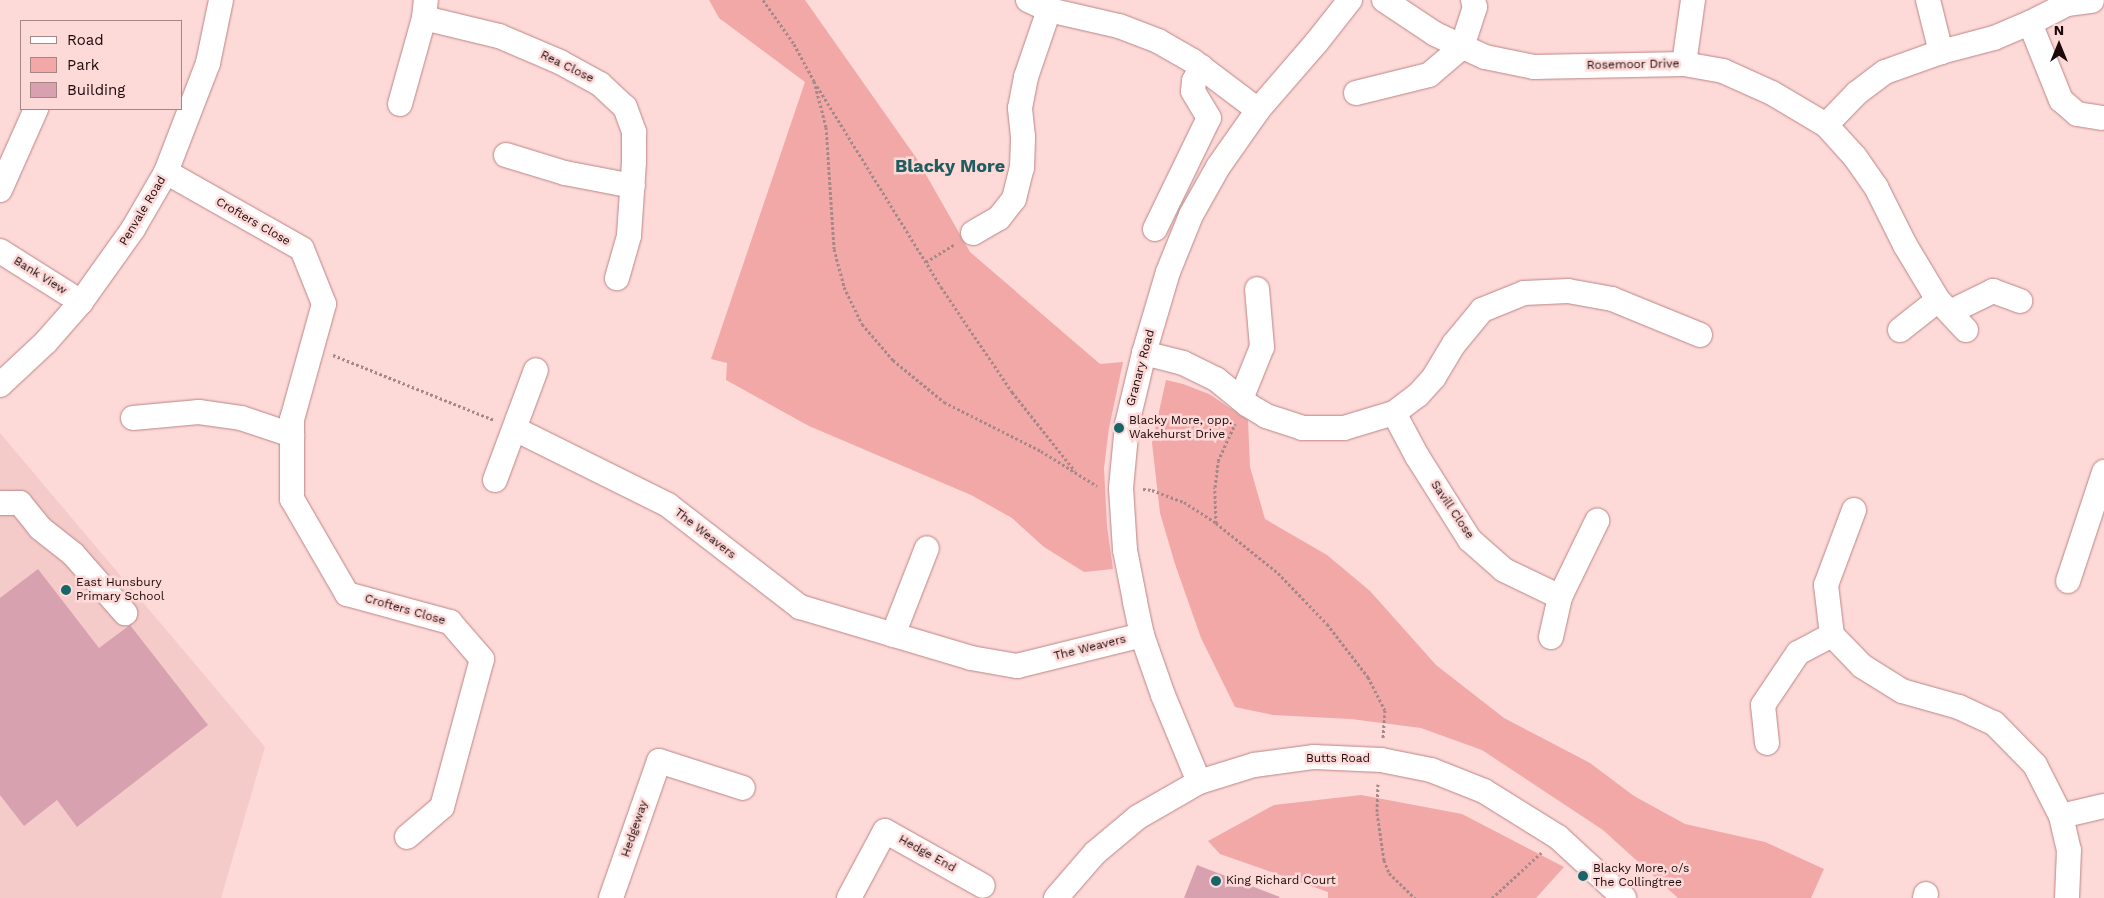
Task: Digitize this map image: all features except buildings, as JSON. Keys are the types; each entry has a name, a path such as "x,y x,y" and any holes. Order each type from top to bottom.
{"street":[{"name":"Penvale Road","path":"0,385 46,342 81,302 133,229 166,172 208,63 221,0"},
{"path":"1028,0 1049,10 1119,26 1158,41 1201,67 1258,110"},
{"name":"Granary Road","path":"1198,782 1162,695 1142,635 1125,550 1121,488 1127,424 1144,353 1168,272 1191,215 1218,167 1258,110 1316,43 1350,0"},
{"name":"Rosemoor Drive","path":"1384,0 1435,34 1485,57 1534,67 1684,64 1731,75 1772,92 1826,125 1855,157 1876,187 1905,245 1944,306 1966,330"},
{"path":"1356,92 1429,75 1462,46 1475,7 1472,0"},
{"path":"1684,64 1693,0"},
{"path":"1928,0 1941,52"},
{"path":"1826,125 1857,93 1885,72 1941,52 1994,38 2030,23 2066,2 2092,1"},
{"name":"Rea Close","path":"400,104 425,9 499,36 560,62 600,84 625,107 634,132 631,216 627,250 617,278"},
{"path":"973,233 1000,218 1014,199 1022,168 1023,137 1020,108 1026,77 1049,10"},
{"path":"2030,23 2061,100 2077,114 2102,118"},
{"path":"1155,229 1209,118 1193,91 1194,81 1201,67"},
{"path":"0,190 36,110"},
{"path":"506,155 565,174 633,186"},
{"name":"Crofters Close","path":"166,172 302,249 324,304 292,419 292,499 347,594 450,622 482,659 442,807 407,837"},
{"name":"Bank View","path":"0,251 81,302"},
{"path":"1245,402 1262,347 1257,289"},
{"path":"1144,353 1183,363 1216,379 1266,416 1302,428 1344,428 1394,413 1418,395 1434,376 1454,344 1482,310 1524,293 1568,291 1612,299 1700,336"},
{"path":"1900,330 1944,306 1993,291 2020,301"},
{"path":"495,480 516,429 536,370"},
{"path":"133,418 198,412 241,418 292,435"},
{"name":"Savill Close","path":"1394,413 1417,456 1470,540 1504,570 1560,597"},
{"name":"The Weavers","path":"516,429 668,505 800,607 971,658 1017,666 1142,635"},
{"path":"2068,582 2104,475"},
{"path":"0,503 20,503 40,528 73,554 125,613"},
{"path":"1854,510 1826,585 1832,635 1862,666 1902,691 1959,707 1994,722 2034,766 2061,816 2069,850 2067,898"},
{"path":"1550,637 1560,597 1597,521"},
{"path":"893,635 927,548"},
{"path":"1767,743 1763,705 1798,653 1832,635"},
{"name":"Butts Road","path":"1056,898 1095,852 1131,823 1198,782 1254,765 1314,757 1381,760 1431,770 1484,791 1558,837 1624,898"},
{"name":"Hedgeway","path":"611,898 659,760 743,788"},
{"path":"2061,816 2104,806"},
{"name":"Hedge End","path":"849,898 885,830 983,886"}],"path":[{"path":"764,0 794,44 814,81 926,262 1012,392 1077,473"},
{"path":"814,81 826,128 834,249 844,287 862,324 893,360 944,402 1041,451 1099,487"},
{"path":"926,262 973,233"},
{"path":"312,346 516,429"},
{"path":"1216,523 1215,487 1218,461 1245,402"},
{"path":"1141,489 1152,490 1184,502 1216,523 1278,573 1328,624 1368,677 1385,710 1377,813 1384,860 1389,873 1415,898"},
{"path":"1492,898 1558,837"}],"shaded area":[{"name":"East Hunsbury Primary School","path":"0,433 265,747 221,898 0,898"}],"green space":[{"path":"709,0 805,0 917,159 970,252 1100,364 1123,362 1109,428 1104,468 1107,526 1113,569 1084,572 1044,547 1012,518 971,495 809,426 726,380 727,363 711,359 805,82 719,18"},
{"path":"1166,380 1209,394 1248,420 1250,467 1265,519 1327,555 1370,591 1436,665 1504,718 1590,763 1634,796 1685,824 1765,842 1824,869 1811,898 1678,898 1603,830 1482,750 1421,728 1351,719 1273,715 1235,707 1201,638 1175,564 1160,513 1152,443"},
{"path":"1361,795 1462,814 1564,867 1536,898 1328,898 1328,892 1220,854 1208,841 1274,805"}],"place":[{"name":"Blacky More, opp. Wakehurst Drive","path":"1119,428"},
{"name":"East Hunsbury Primary School","path":"66,590"},
{"name":"Blacky More, o/s The Collingtree","path":"1583,876"},
{"name":"King Richard Court","path":"1216,881"}],"district":[{"name":"Blacky More","path":"950,166"}]}
